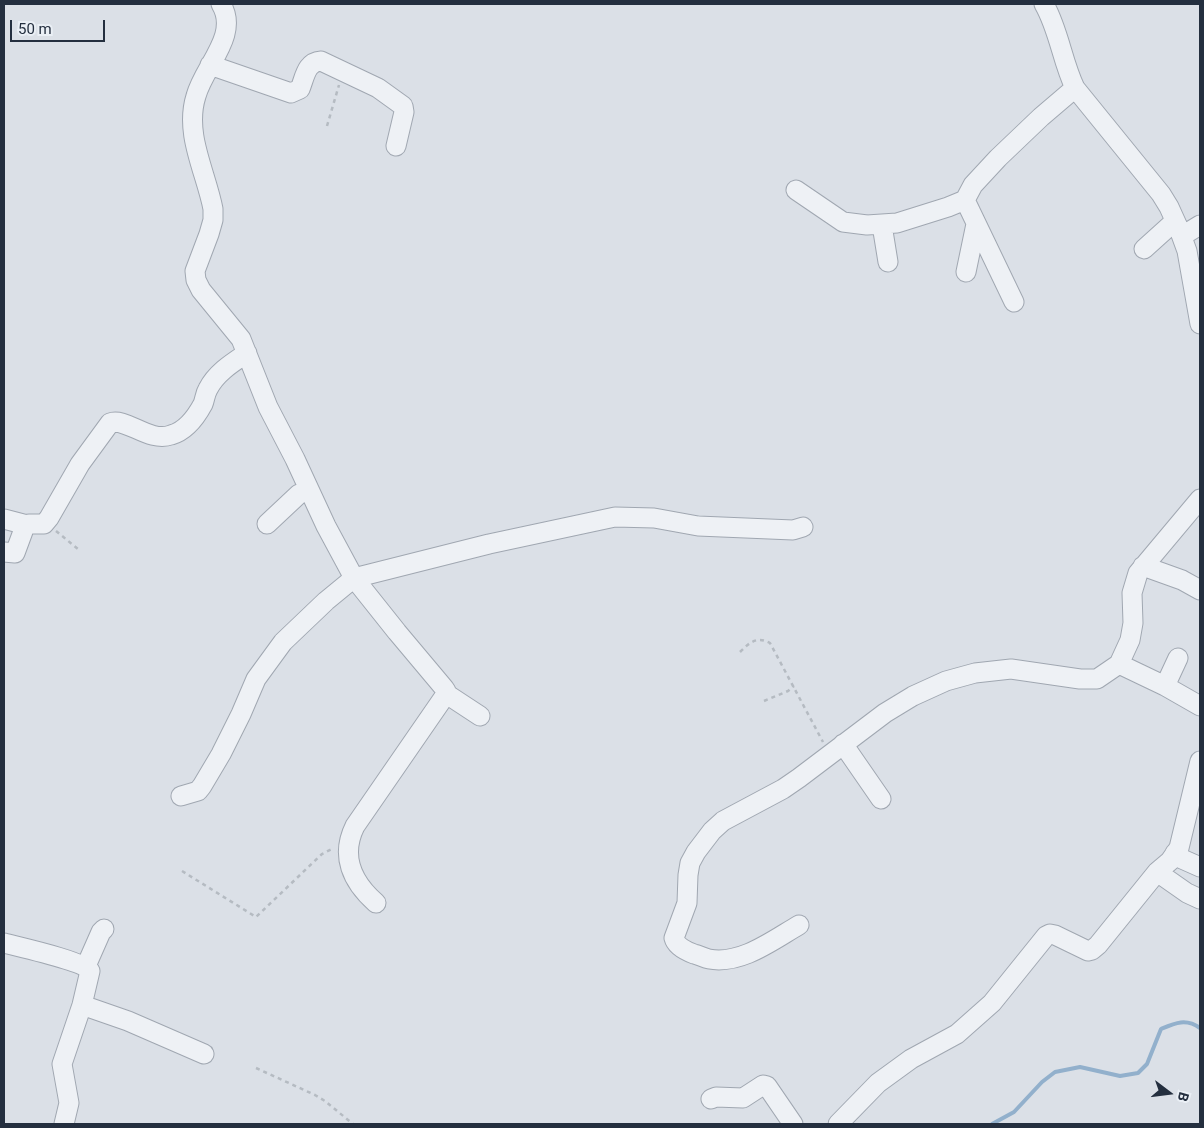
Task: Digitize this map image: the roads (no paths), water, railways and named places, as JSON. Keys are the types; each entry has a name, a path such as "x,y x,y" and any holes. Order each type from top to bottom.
{"street":[{"path":"221,4 228,22 227,30 200,83 192,121 194,141 213,209 213,220 209,234 195,271 196,280 201,290 237,333 268,407 326,526 354,578 444,688 445,694 355,826 349,842 349,861 355,879 365,893 376,902"},
{"path":"1044,4 1051,15 1069,74 1076,88 1161,194 1185,235 1200,324"},
{"path":"210,65 292,93 300,89 310,65 314,62 321,62 343,71 378,88 403,106 404,112 396,146"},
{"path":"796,190 843,222 882,225 897,223 965,200 974,185 998,158 1041,117 1076,88"},
{"path":"965,200 1014,302"},
{"path":"966,272 976,224"},
{"path":"882,225 888,262"},
{"path":"1144,250 1185,235 1200,225"},
{"path":"4,552 15,553 35,525 49,518 80,464 110,423 119,422 163,438 180,432 195,416 203,403 207,390 215,379 229,365 247,353"},
{"path":"267,524 299,494 309,490"},
{"path":"799,925 765,945 740,956 724,959 710,959 687,952 676,943 674,938 687,903 690,863 707,836 723,821 783,789 885,713 913,696 946,681 976,673 1011,669 1080,680 1097,679 1119,664 1130,640 1133,585 1138,573 1200,499"},
{"path":"181,796 198,791 202,786 221,754 256,679 283,642 354,578 489,544 615,517 654,518 698,526 793,530 803,527"},
{"path":"4,519 35,525"},
{"path":"1144,566 1182,580 1200,590"},
{"path":"1165,686 1178,658"},
{"path":"1119,664 1165,686 1200,706"},
{"path":"445,694 456,699 480,716"},
{"path":"836,749 881,799"},
{"path":"838,1124 878,1083 911,1059 957,1034 992,1003 1046,936 1050,934 1055,935 1082,949 1092,950 1157,872 1170,861 1179,848 1200,761"},
{"path":"1175,853 1182,859 1200,867"},
{"path":"1157,872 1187,893 1200,899"},
{"path":"86,966 104,929"},
{"path":"4,943 86,966 90,971 90,978 62,1064 69,1102 64,1124"},
{"path":"82,1004 128,1021 204,1054"},
{"path":"711,1099 716,1097 743,1098 764,1085 767,1086 793,1124"}],"waterway":[{"path":"992,1124 1014,1112 1042,1082 1055,1072 1080,1067 1120,1076 1138,1073 1147,1064 1161,1029 1176,1023 1185,1022 1200,1028"}]}
